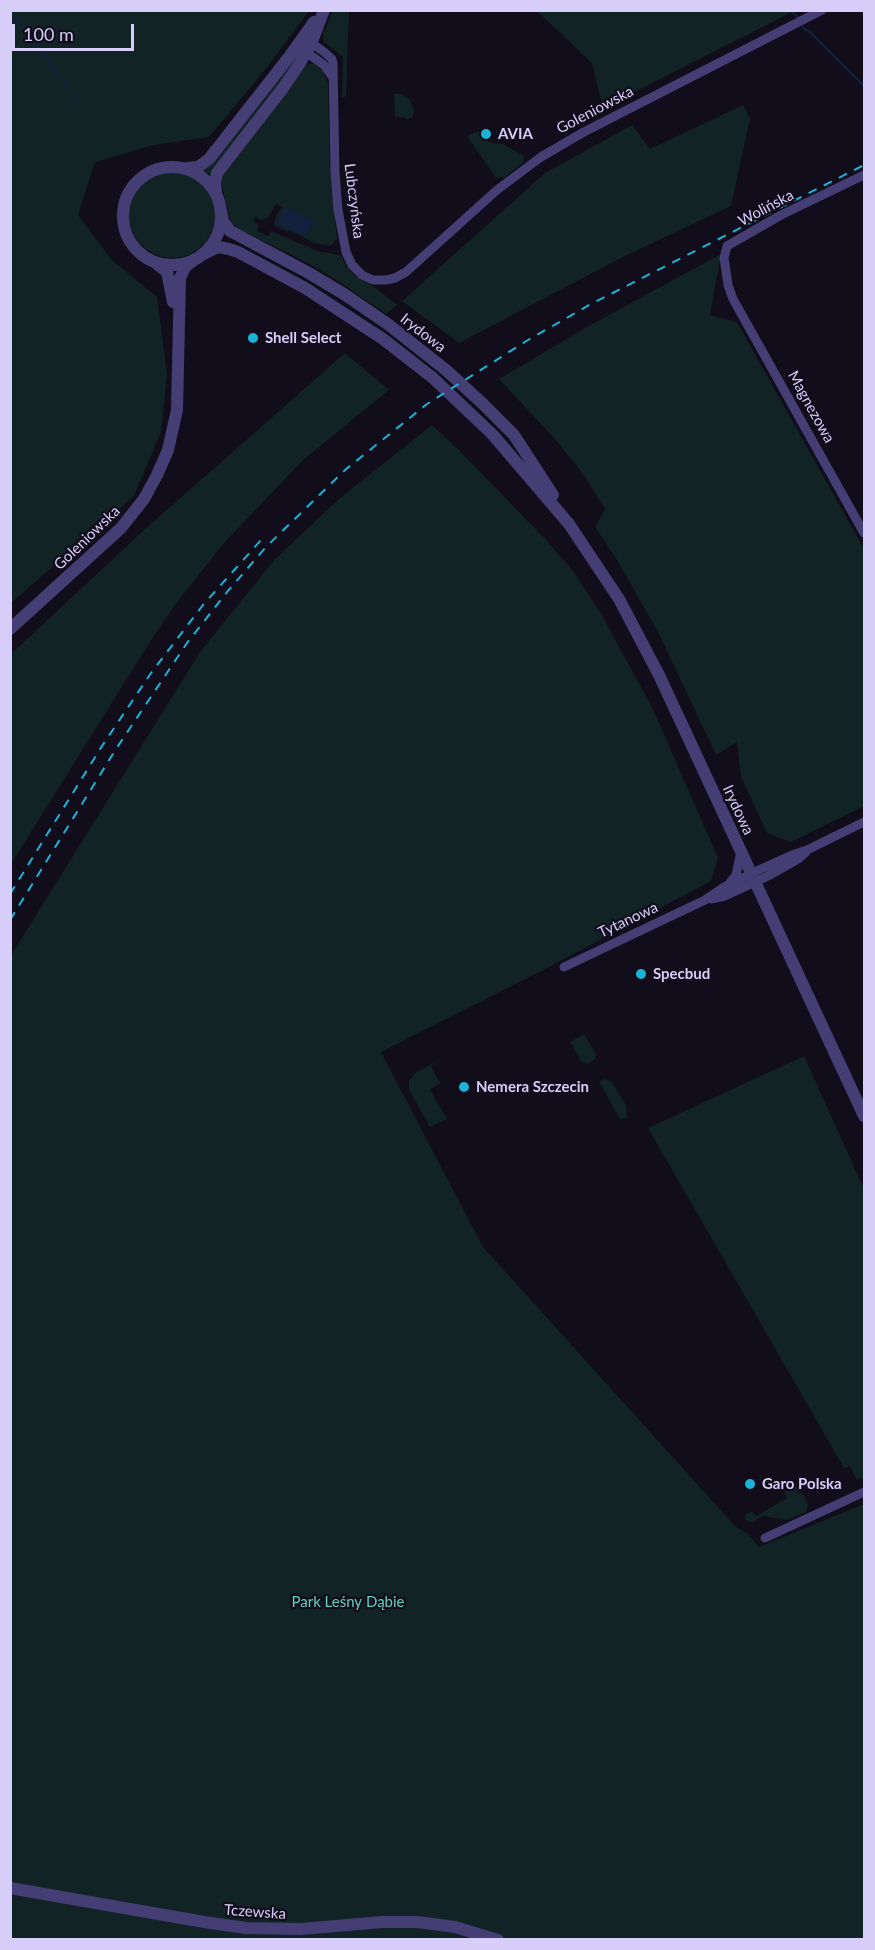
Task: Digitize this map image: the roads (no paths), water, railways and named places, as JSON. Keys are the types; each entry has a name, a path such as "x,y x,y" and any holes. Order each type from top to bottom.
{"street":[{"path":"306,46 209,159 198,167 166,167 147,173 133,186 124,207 124,223 128,239 138,252 156,263 177,265 199,257 218,235 221,226 221,211 215,179 221,166 283,88 306,46 323,10"},
{"name":"Goleniowska","path":"406,272 483,202 534,162 582,133 822,10"},
{"name":"Lubczyńska","path":"306,46 332,59 335,173 341,227 349,259 359,272 373,280 392,279 406,272"},
{"path":"182,168 196,172 204,178 217,196"},
{"name":"Wolińska","path":"732,295 725,270 724,252 727,246 781,215 864,175"},
{"name":"Irydowa","path":"221,211 223,221 230,231 299,267 352,299 389,325 471,392 518,441 538,470 569,524"},
{"name":"Irydowa","path":"199,257 218,247 229,249 285,276 361,324 433,378 458,401 512,455 569,524 606,577 632,622 864,1116"},
{"name":"Goleniowska","path":"11,627 121,528 147,493 163,464 175,423 179,396 180,278 185,267 199,257"},
{"name":"Goleniowska","path":"156,263 164,268 170,278 178,348"},
{"name":"Magnezowa","path":"732,295 864,533"},
{"path":"753,878 798,859 807,850 864,822"},
{"name":"Tytanowa","path":"564,967 705,900 726,886 736,875 741,850"},
{"name":"Tytanowa","path":"726,886 753,878"},
{"name":"Tytanowa","path":"705,900 725,896 753,878"},
{"path":"765,1538 864,1492"},
{"name":"Tczewska","path":"10,1888 246,1928 285,1929 417,1922 454,1927 498,1940"}],"water":[{"path":"287,208 313,220 308,234 304,235 279,224 278,220"}],"waterway":[{"path":"11,10 80,104"},
{"path":"791,10 798,18"},
{"path":"801,23 804,29 810,32 864,86"}],"railway":[{"path":"10,920 116,749 187,643 266,547 345,470 427,404 528,340 591,304 864,165"},
{"path":"10,894 102,746 151,673 203,605 261,540"}],"place":[{"name":"AVIA","path":"486,134"},
{"name":"Shell Select","path":"253,338"},
{"name":"Specbud","path":"641,974"},
{"name":"Nemera Szczecin","path":"464,1087"},
{"name":"Garo Polska","path":"750,1484"}],"park label":[{"name":"Park Leśny Dąbie","path":"348,1602"}]}
